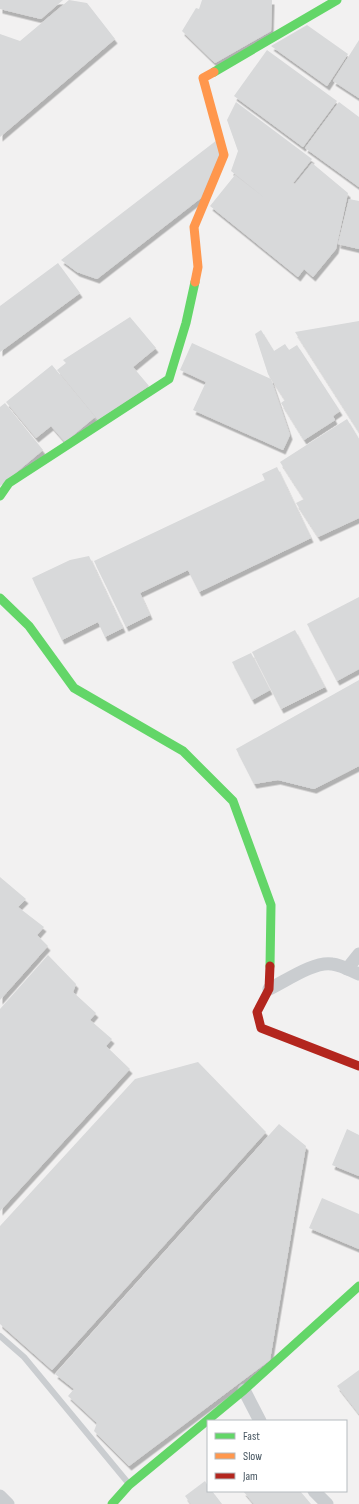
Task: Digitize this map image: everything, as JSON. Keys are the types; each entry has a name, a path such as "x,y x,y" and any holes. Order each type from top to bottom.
{"street":[{"path":"0,496 8,483 169,380 186,323 198,267 194,228 224,155 203,78 337,0"},
{"path":"0,598 29,626 74,688 183,751 233,801 270,905 269,989 256,1012 258,1021 262,1028 359,1066"},
{"path":"269,989 319,965 331,964 353,971 359,954"},
{"path":"210,1420 359,1286"},
{"path":"244,1390 259,1420"},
{"path":"122,1497 207,1422"},
{"path":"315,1492 327,1504"},
{"path":"0,1496 8,1504"}],"lane":[{"path":"0,1336 24,1357 122,1497"}],"building":[{"path":"0,0 63,0 41,19 0,9"},
{"path":"69,0 87,3 115,39 0,137 0,34 20,41"},
{"path":"202,0 272,0 271,31 215,63 182,31 196,8 199,9"},
{"path":"307,25 348,54 327,86 271,46"},
{"path":"359,40 359,98 333,81"},
{"path":"267,50 337,101 303,147 234,96"},
{"path":"236,102 312,159 293,183 295,184 312,163 348,193 336,249 313,277 304,269 298,277 210,206 235,175 266,199 231,171 238,151 227,120"},
{"path":"339,102 359,117 359,187 305,148"},
{"path":"217,140 219,155 201,198 97,279 77,272 61,260"},
{"path":"349,199 359,201 359,249 338,244"},
{"path":"58,263 80,293 0,352 0,306"},
{"path":"130,317 156,348 133,367 149,386 98,420 57,370 66,363 63,360"},
{"path":"359,321 359,432 295,332"},
{"path":"261,330 274,351 285,344 289,350 297,345 340,411 333,416 335,420 304,440 281,403 285,400 268,374 255,334"},
{"path":"192,343 271,379 290,435 283,450 193,410 206,382 180,370"},
{"path":"52,365 95,417 65,442 51,426 36,438 6,402"},
{"path":"5,403 43,450 0,486 0,407"},
{"path":"347,419 359,439 359,518 318,537 296,503 304,499 280,462"},
{"path":"277,467 311,538 199,592 188,570 140,593 150,615 126,627 94,561 265,480 262,474"},
{"path":"89,556 123,628 105,637 98,622 62,640 32,578 70,560"},
{"path":"359,597 359,669 337,681 307,624"},
{"path":"295,630 325,687 281,709 252,652"},
{"path":"251,653 270,690 252,700 232,662"},
{"path":"359,680 359,766 314,789 278,780 254,784 236,749"},
{"path":"0,877 26,899 18,907 44,927 37,935 48,946 0,1000"},
{"path":"48,955 76,984 73,992 96,1013 90,1020 112,1039 106,1046 130,1069 0,1211 0,1009"},
{"path":"198,1062 266,1132 52,1370 0,1324 0,1226 135,1079"},
{"path":"279,1124 306,1146 270,1360 129,1466 94,1431 97,1423 68,1396 74,1389 55,1374"},
{"path":"347,1129 359,1135 359,1176 332,1165"},
{"path":"322,1198 359,1214 359,1249 309,1228"},
{"path":"359,1370 359,1414 337,1386"},
{"path":"205,1481 207,1484 207,1492 213,1492 222,1504 191,1504 185,1496"},
{"path":"244,1492 301,1492 311,1504 254,1504"}],"traffic: fast":[{"path":"214,72 337,0"},
{"path":"0,496 9,483 169,379 186,323 195,282"},
{"path":"0,598 29,626 74,688 183,751 233,801 271,905 270,966"},
{"path":"208,1420 244,1390 359,1286"},
{"path":"112,1504 129,1485 207,1421"}],"traffic: slow":[{"path":"195,282 198,267 194,227 224,155 203,78 214,72"}],"traffic: jam":[{"path":"270,966 269,989 257,1012 261,1028 359,1066"}]}
